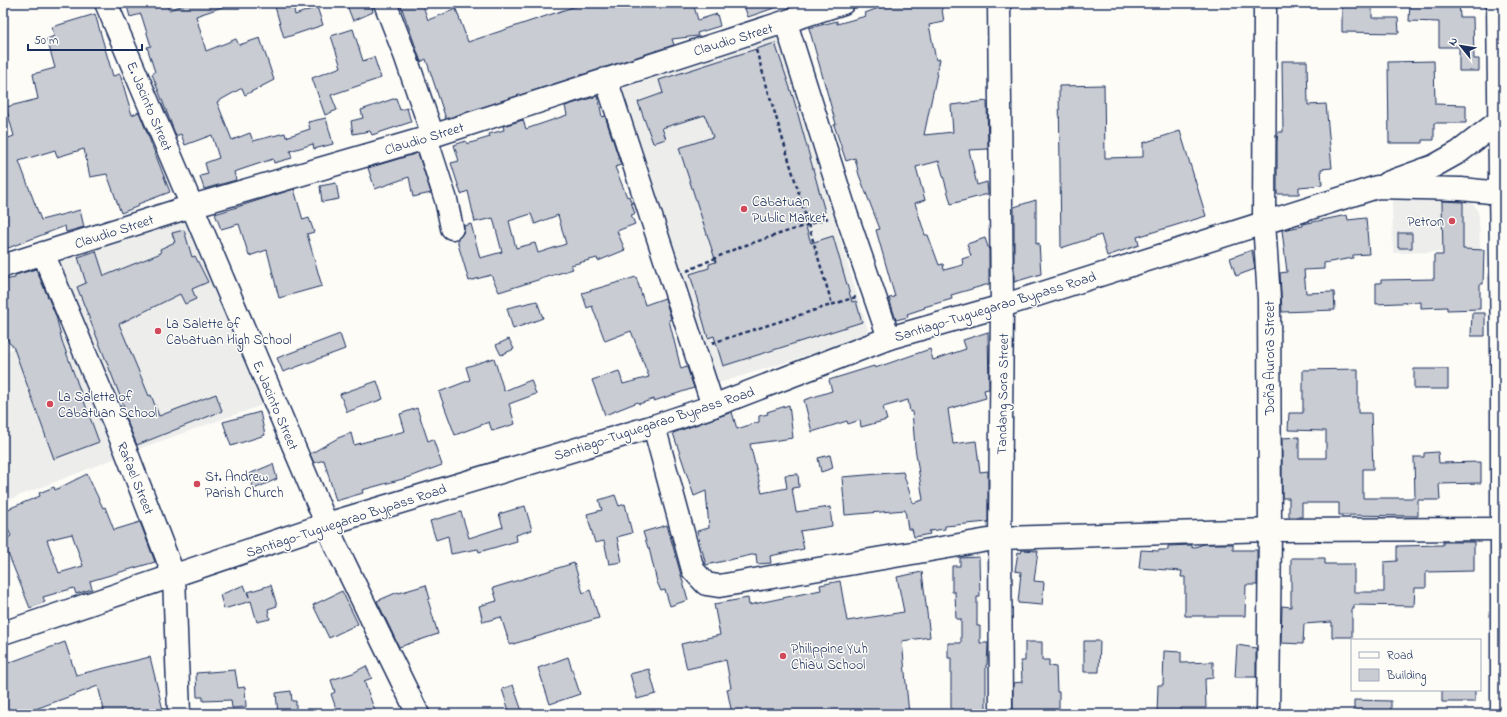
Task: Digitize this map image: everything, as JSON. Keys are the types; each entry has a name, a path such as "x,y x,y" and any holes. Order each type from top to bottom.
{"main road":[{"name":"E. Jacinto Street","path":"106,3 335,544 418,714"},
{"path":"385,3 405,55 430,137 452,228"},
{"name":"Claudio Street","path":"3,266 192,206 430,137 606,79 786,23 843,3"},
{"name":"Tandang Sora Street","path":"999,3 1002,306 1000,538 1001,714"},
{"name":"Doña Aurora Street","path":"1265,3 1264,222 1269,299 1270,530 1268,714"},
{"path":"1498,3 1502,64 1499,121 1502,193 1502,714"},
{"path":"786,23 846,213 889,338"},
{"path":"606,79 713,406"},
{"path":"1376,187 1434,166 1459,152 1499,121"},
{"name":"Santiago-Tuguegarao Bypass Road","path":"3,633 327,524 654,426 713,406 889,338 1002,306 1376,187 1461,189 1502,193"},
{"name":"Rafael Street","path":"43,253 126,452 174,576 180,714"},
{"path":"654,426 693,570 706,584 719,586 1000,538 1270,530 1503,529"}],"path":[{"path":"751,33 832,304"},
{"path":"672,277 737,248 846,213"},
{"path":"694,349 873,291"}],"shaded area":[{"name":"Cabatuan Public Market","path":"777,35 870,336 713,385 618,83"},
{"path":"1459,199 1470,201 1476,207 1479,216 1480,251 1393,253 1392,200"},
{"name":"La Salette of Cabatuan High School","path":"186,217 265,404 130,452 51,258"},
{"name":"La Salette of Cabatuan School","path":"66,329 119,457 3,502 3,352"}],"building":[{"path":"136,3 166,3 169,10 189,3 228,3 228,5 196,16 206,51 236,39 239,45 260,38 274,80 245,95 242,88 217,102 232,140 250,133 253,141 285,133 286,137 310,129 308,122 326,118 333,144 314,149 313,144 290,151 292,158 274,163 273,159 234,172 236,180 204,189 200,176 208,174 205,163 219,158 212,135 185,145 181,134 176,136 152,74 155,72 147,47 151,46 141,14 130,17 127,6"},
{"path":"274,3 293,3 295,15 317,7 323,25 284,38"},
{"path":"346,3 371,3 373,12 353,21"},
{"path":"400,3 422,3 428,20 456,9 468,42 579,5 578,3 693,3 698,20 717,14 720,26 697,33 698,36 672,39 674,45 446,119 426,59 421,62"},
{"path":"743,3 783,3 783,5 748,17"},
{"path":"892,3 941,3 944,22 929,25 936,60 940,59 924,135 953,132 951,105 987,101 988,149 969,150 977,185 987,182 988,194 951,204 939,161 916,167 925,200 915,203 925,235 928,235 939,265 943,264 944,270 963,265 962,259 971,256 967,244 985,238 989,250 989,284 951,295 952,299 924,307 925,308 907,314 908,317 896,320 889,298 895,297 876,230 880,229 859,175 855,158 846,161 834,125 836,124 809,28 837,21 837,24 866,16 865,13"},
{"path":"1342,3 1372,3 1372,18 1398,18 1399,33 1342,32"},
{"path":"1410,3 1459,3 1460,17 1473,17 1474,59 1479,59 1479,71 1459,71 1459,47 1439,47 1439,22 1409,21"},
{"path":"95,14 113,76 120,74 132,115 139,112 170,192 138,204 139,206 121,213 107,174 90,177 84,149 57,157 55,150 19,161 41,220 80,210 84,227 66,232 65,226 3,250 3,140 14,136 6,107 38,99 33,74 55,68 47,39 54,36 52,27"},
{"path":"353,29 363,61 374,57 381,78 331,95 337,110 325,115 312,78 341,67 331,36"},
{"name":"Cabatuan Public Market","path":"775,43 794,100 825,212 804,218 804,221 811,243 833,236 852,302 856,301 862,322 723,366 714,336 708,338 690,274 709,268 709,264 716,262 679,148 713,137 705,115 662,128 666,139 653,143 638,102 663,93 659,80"},
{"path":"1282,61 1307,61 1308,105 1326,104 1332,168 1321,169 1322,185 1299,187 1299,194 1277,194 1277,142 1278,132 1283,132"},
{"path":"1434,61 1435,104 1466,105 1466,123 1434,123 1434,140 1422,140 1422,143 1389,143 1388,62"},
{"path":"1104,85 1105,158 1143,157 1143,143 1180,131 1206,216 1137,237 1139,245 1107,256 1101,235 1061,248 1059,86"},
{"path":"598,96 602,117 605,116 621,165 615,167 627,197 629,196 635,214 631,215 635,224 617,231 625,250 598,261 597,258 571,265 573,269 499,292 491,275 469,281 458,244 458,238 464,232 464,226 471,224 480,258 502,252 493,218 475,222 468,191 461,194 451,163 459,161 454,145 466,141 467,144 490,137 489,134 504,130 503,126 523,120 526,129 567,115 565,106","holes":["531,214 535,224 558,215 566,244 538,253 535,243 516,248 509,221"]},
{"path":"396,98 400,110 407,108 411,122 372,135 370,131 353,134 351,121 363,118 361,110"},
{"path":"418,153 431,193 413,197 409,177 375,189 368,168"},
{"path":"336,183 339,199 322,202 320,186"},
{"path":"294,189 303,220 309,218 314,232 307,234 322,286 279,298 267,250 249,256 239,224 221,229 215,214"},
{"path":"1036,200 1036,244 1039,243 1041,274 1014,282 1014,207"},
{"path":"1442,201 1463,202 1463,249 1484,250 1483,284 1480,284 1480,309 1447,310 1447,307 1421,308 1421,302 1376,304 1376,283 1381,283 1381,280 1434,279 1434,255 1443,255"},
{"path":"1347,215 1348,220 1366,218 1369,254 1353,255 1353,258 1324,263 1324,269 1304,270 1306,293 1334,292 1335,310 1282,312 1280,273 1287,272 1282,230"},
{"path":"184,230 192,257 195,256 208,282 192,289 196,299 185,304 180,294 119,324 159,416 216,394 222,411 137,445 121,407 124,406 77,287 86,283 78,257 96,251 104,276 161,253 160,249 175,242 172,233"},
{"path":"1398,233 1412,233 1412,248 1398,248"},
{"path":"1252,250 1255,269 1236,276 1230,258"},
{"path":"36,269 56,316 62,341 99,442 54,459 13,346 9,343 8,339 3,341 3,280 15,278 15,275"},
{"path":"636,277 645,305 665,298 671,319 669,320 681,369 687,367 694,388 654,401 654,399 639,404 638,402 605,415 592,380 619,371 623,384 649,377 631,331 605,341 592,306 587,308 582,293"},
{"path":"537,301 543,318 513,329 507,308"},
{"path":"1472,313 1485,313 1485,336 1471,336"},
{"path":"988,332 989,389 984,390 986,398 948,409 953,444 976,441 980,472 988,471 988,522 945,526 945,529 929,531 930,534 914,537 912,529 908,529 905,510 845,515 842,477 903,472 913,503 923,500 915,447 912,411 910,412 908,400 883,407 887,420 861,427 860,420 848,424 847,421 812,432 804,400 832,391 829,380 874,366 875,368 930,349 933,360 966,349 963,340"},
{"path":"340,334 345,349 283,372 277,358"},
{"path":"509,339 514,349 501,355 496,345"},
{"path":"494,358 504,391 531,380 536,394 509,404 515,424 492,431 489,422 455,435 439,392 470,380 466,367"},
{"path":"1358,369 1358,413 1371,413 1373,469 1363,469 1363,498 1415,498 1414,457 1424,457 1424,453 1438,452 1439,463 1481,462 1481,483 1439,484 1440,500 1418,500 1418,516 1339,515 1339,503 1302,503 1302,517 1289,517 1289,498 1282,498 1282,438 1299,437 1299,458 1326,458 1326,431 1288,430 1289,413 1303,413 1303,370"},
{"path":"1414,369 1448,369 1448,389 1414,389"},
{"path":"377,381 383,399 347,412 340,394"},
{"path":"789,405 793,438 750,444 762,493 787,488 785,475 798,474 799,487 792,488 796,512 830,507 832,526 800,531 804,549 770,556 771,563 757,564 756,554 706,565 697,531 709,528 706,491 694,496 673,433 732,412 737,429 759,422 759,416 768,414 767,412"},
{"path":"417,408 428,441 433,439 442,465 410,477 362,490 363,493 336,501 324,460 314,463 310,454 338,438 351,433 354,445 405,431 400,414"},
{"path":"260,412 265,435 231,446 223,422"},
{"path":"830,455 833,468 821,472 818,458"},
{"path":"273,464 277,479 254,489 249,474"},
{"path":"87,474 103,508 105,507 114,530 140,522 155,562 90,581 92,589 76,594 74,588 43,597 45,602 30,608 3,541 11,536 3,517 3,511 40,496 39,493 54,487 55,490","holes":["72,534 83,566 59,573 47,540"]},
{"path":"615,495 619,506 625,504 632,533 617,537 622,562 609,564 604,541 595,543 587,514 602,510 599,500"},
{"path":"525,506 532,530 516,535 517,541 479,552 478,549 451,554 448,536 436,540 430,521 461,512 469,538 503,527 499,514"},
{"path":"667,525 688,600 670,606 665,590 661,591 657,582 649,548 643,532"},
{"path":"1443,542 1474,542 1474,571 1426,572 1426,588 1415,588 1414,606 1354,605 1354,609 1352,609 1352,637 1332,637 1332,622 1304,624 1303,644 1281,643 1282,606 1291,607 1291,558 1325,558 1325,564 1354,564 1354,592 1384,592 1384,562 1397,561 1397,546 1443,545"},
{"path":"1204,544 1233,544 1233,550 1257,550 1257,585 1246,585 1245,616 1185,616 1185,577 1181,577 1182,571 1139,568 1141,550 1159,551 1168,550 1168,546 1192,545 1192,548"},
{"path":"1022,550 1038,551 1034,581 1044,582 1042,605 1018,603 1021,572 1015,571 1018,552 1021,553"},
{"path":"979,557 980,597 977,597 977,626 980,626 980,643 988,643 986,665 986,714 951,714 951,658 948,658 948,643 961,643 961,619 956,619 955,592 952,592 952,566 960,566 960,558"},
{"path":"574,563 583,593 590,590 599,618 510,645 501,617 483,622 479,606 497,601 493,588"},
{"name":"Philippine Yuh Chiau School","path":"922,572 930,637 902,641 909,714 732,714 727,689 731,688 726,660 687,669 681,644 720,635 714,604 748,598 749,605 821,590 820,585 840,581 847,621 904,612 897,577"},
{"path":"244,585 249,597 248,592 271,585 277,606 268,609 270,619 257,622 251,601 224,609 220,595"},
{"path":"426,585 430,599 428,600 438,634 399,647 377,601 398,592 399,593"},
{"path":"342,591 358,624 329,638 313,605"},
{"path":"1084,641 1100,641 1099,672 1084,672"},
{"path":"65,642 76,675 150,657 164,714 105,714 98,686 22,714 3,714 3,665"},
{"path":"1025,642 1042,642 1042,660 1049,660 1049,666 1056,667 1057,692 1059,692 1059,714 1013,714 1013,683 1022,682 1021,661 1025,661"},
{"path":"1237,645 1256,648 1256,677 1235,677"},
{"path":"1164,651 1181,652 1181,663 1213,662 1213,678 1205,679 1206,708 1181,708 1181,714 1157,714 1158,685 1163,685"},
{"path":"568,657 580,694 550,704 538,668"},
{"path":"366,666 372,678 364,681 376,714 338,714 331,694 335,692 331,680 353,673"},
{"path":"649,669 656,694 637,699 630,674"},
{"path":"235,670 238,688 245,687 246,707 232,708 231,700 203,701 203,697 197,697 196,673"},
{"path":"513,685 523,714 510,714 502,689"},
{"path":"291,691 292,701 296,701 296,714 278,714 276,693"},
{"path":"1442,691 1475,691 1475,702 1442,702"},
{"path":"1354,700 1391,701 1391,714 1354,714"}],"place":[{"name":"Cabatuan Public Market","path":"744,209"},
{"name":"Petron","path":"1452,221"},
{"name":"La Salette of Cabatuan High School","path":"158,331"},
{"name":"La Salette of Cabatuan School","path":"50,404"},
{"name":"St. Andrew Parish Church","path":"197,484"},
{"name":"Philippine Yuh Chiau School","path":"783,656"}]}
